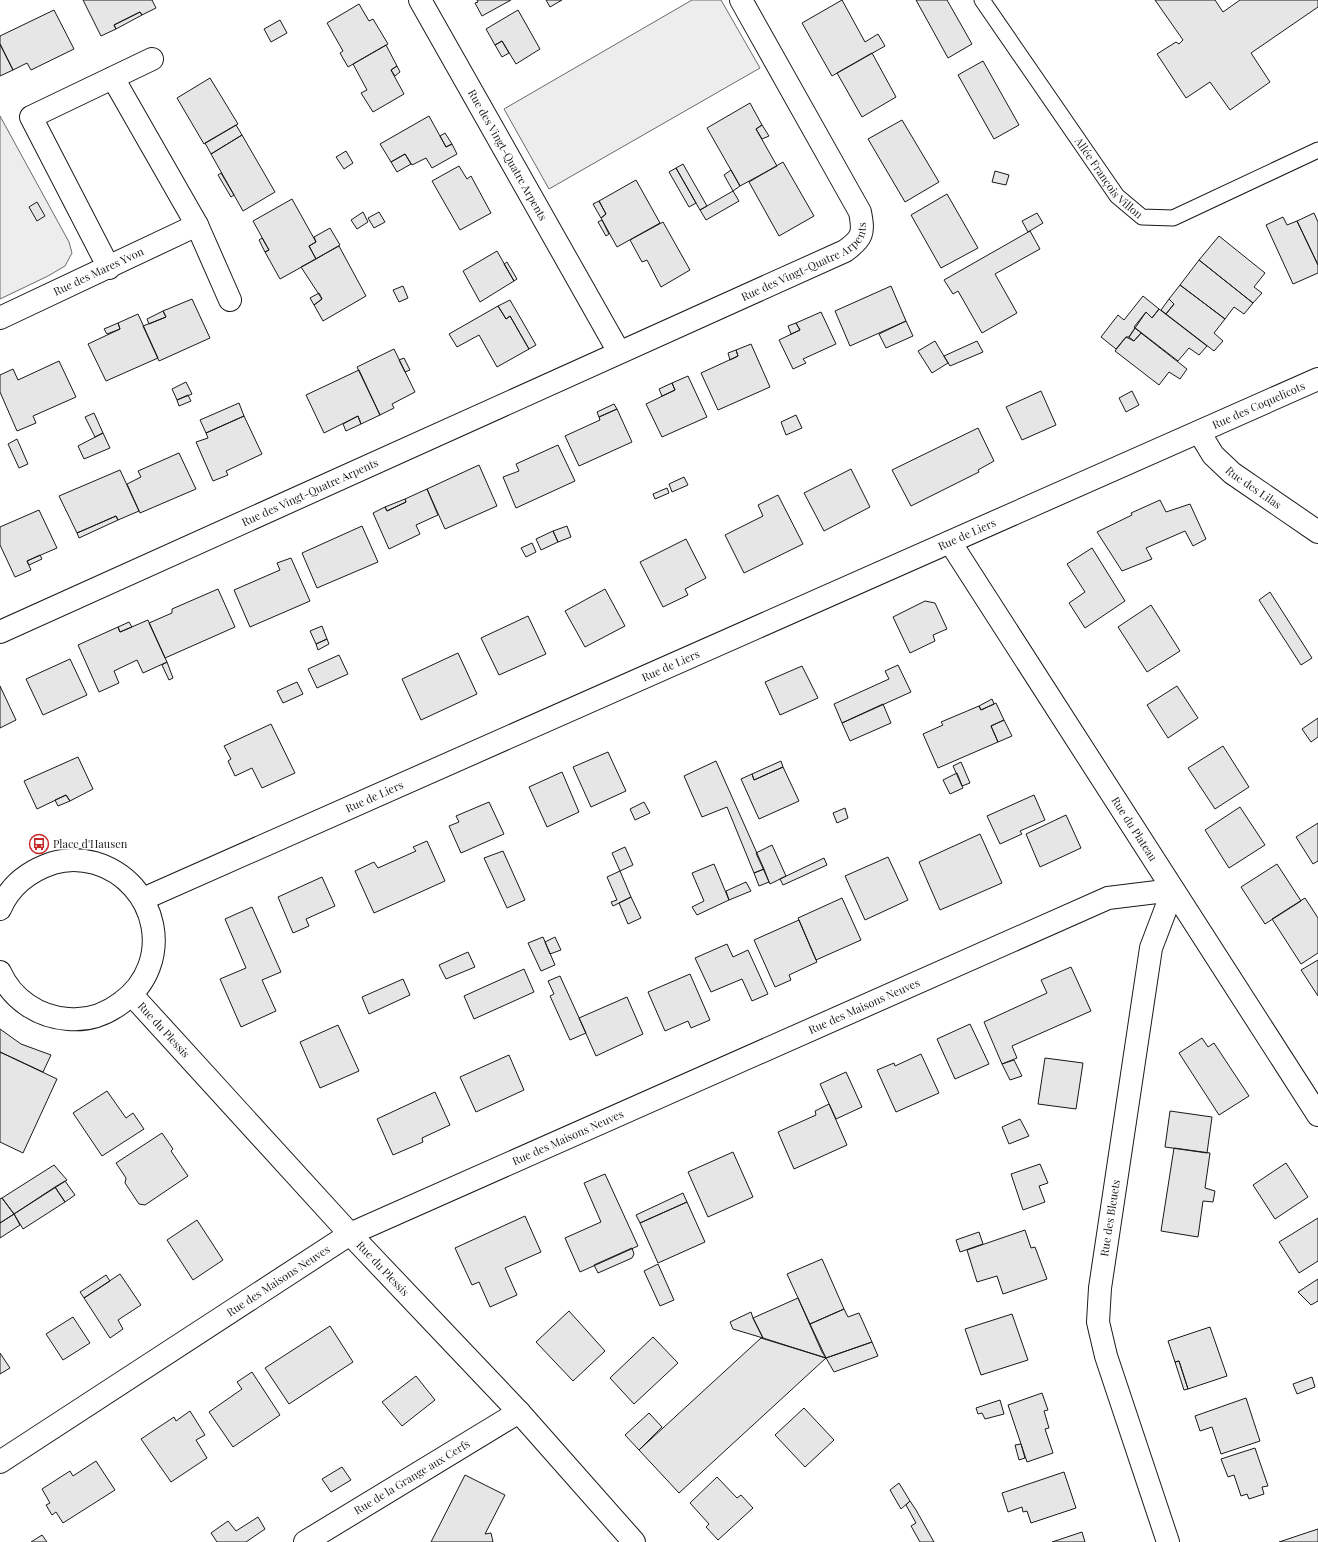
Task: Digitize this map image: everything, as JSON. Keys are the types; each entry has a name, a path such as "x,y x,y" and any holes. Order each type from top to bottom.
{"street":[{"name":"Rue des Vingt-Quatre Arpents","path":"420,0 619,352"},
{"name":"Rue des Vingt-Quatre Arpents","path":"0,632 845,251 857,243 864,228 860,212 741,0"},
{"path":"110,268 31,117 152,59"},
{"path":"113,78 197,226 230,300"},
{"name":"Rue des Mares Yvon","path":"0,318 110,268 197,226"},
{"name":"Rue des Coquelicots","path":"1200,432 1318,379"},
{"name":"Rue des Lilas","path":"1200,432 1213,455 1232,473 1318,532"},
{"name":"Rue de Liers","path":"143,899 1200,432"},
{"name":"Rue du Plateau","path":"950,542 1318,1115"},
{"path":"0,909 4,899 19,881 39,868 62,860 85,860 108,867 128,881 143,899 151,918 154,939 152,960 144,979 132,995 108,1013 80,1020 51,1018 25,1004 2,980"},
{"name":"Rue des Maisons Neuves","path":"0,1462 350,1234 1108,898 1173,890"},
{"name":"Rue des Bleuets","path":"1168,1542 1106,1356 1098,1322 1100,1288 1151,948 1173,890"},
{"name":"Rue du Plessis","path":"132,995 350,1234 519,1412 634,1542"},
{"name":"Rue de la Grange aux Cerfs","path":"305,1542 519,1412"}],"lane":[{"name":"Allée François Villon","path":"982,0 1117,196 1142,217 1172,218 1318,150"}],"shaded area":[{"path":"692,0 721,0 760,68 549,189 504,109"},
{"path":"0,116 69,242 72,253 65,266 48,276 0,299"}],"building":[{"path":"83,0 152,0 156,8 142,15 140,12 114,25 116,29 101,36"},
{"path":"477,0 511,0 482,16 475,3 478,2"},
{"path":"546,0 562,0 550,7"},
{"path":"842,0 865,42 878,34 885,46 832,76 802,23"},
{"path":"916,0 947,0 972,44 948,58"},
{"path":"1155,0 1215,0 1223,12 1240,0 1318,0 1318,7 1251,53 1270,82 1230,110 1210,82 1186,98 1157,54 1176,42 1179,44 1183,40"},
{"path":"359,4 369,21 373,19 388,44 348,67 340,53 343,51 327,23"},
{"path":"54,10 74,49 31,70 27,63 13,70 0,44 0,36"},
{"path":"518,10 540,49 516,64 502,41 495,45 486,29"},
{"path":"140,12 142,15 116,29 114,25"},
{"path":"280,20 287,33 271,42 264,29"},
{"path":"502,41 509,53 502,57 495,45"},
{"path":"0,44 13,70 0,76"},
{"path":"386,45 397,66 391,70 404,94 373,112 361,93 367,90 353,64"},
{"path":"872,53 896,97 862,117 837,73"},
{"path":"983,61 1019,125 994,139 958,75"},
{"path":"397,66 400,72 395,76 391,70"},
{"path":"210,78 238,124 204,144 177,98"},
{"path":"750,103 762,125 756,129 777,166 740,186 707,128"},
{"path":"429,116 446,147 452,144 457,154 432,168 426,158 412,165 405,154 391,162 380,144"},
{"path":"902,120 939,182 905,202 868,139"},
{"path":"236,125 242,135 211,154 205,143"},
{"path":"762,125 769,136 762,139 756,129"},
{"path":"445,133 452,144 446,147 440,136"},
{"path":"242,135 275,192 243,211 211,154"},
{"path":"346,151 353,163 344,169 336,157"},
{"path":"405,154 411,164 397,172 391,162"},
{"path":"783,162 814,216 779,236 749,182"},
{"path":"683,164 707,206 700,210 676,168"},
{"path":"459,166 467,179 471,176 491,213 460,230 432,181"},
{"path":"676,168 696,203 689,207 669,172"},
{"path":"731,170 740,186 733,191 724,175"},
{"path":"995,171 1009,175 1006,185 992,182"},
{"path":"221,173 234,195 231,197 218,175"},
{"path":"636,180 660,223 617,247 601,218 606,214 599,201"},
{"path":"733,191 739,201 706,220 700,210"},
{"path":"947,194 978,248 941,268 911,215"},
{"path":"292,199 316,242 309,246 316,259 280,279 265,252 269,250 253,221"},
{"path":"599,201 606,214 601,218 593,204"},
{"path":"37,202 45,216 37,221 29,207"},
{"path":"363,212 368,222 357,229 351,220"},
{"path":"379,212 385,222 374,228 368,218"},
{"path":"1037,213 1043,223 1028,232 1022,221"},
{"path":"1314,213 1318,222 1318,265 1297,221"},
{"path":"1283,217 1287,225 1297,221 1318,265 1318,273 1293,284 1266,225"},
{"path":"602,220 609,234 606,236 598,222"},
{"path":"663,222 690,270 661,287 647,260 642,262 630,240"},
{"path":"330,228 340,245 316,259 309,246 316,242 314,237"},
{"path":"1030,231 1040,249 995,274 1017,313 982,333 958,291 953,294 944,280"},
{"path":"1219,236 1265,273 1254,287 1262,293 1253,303 1199,260"},
{"path":"262,238 269,250 265,252 259,240"},
{"path":"339,246 366,296 323,321 314,305 322,299 301,267"},
{"path":"497,251 514,281 480,302 463,271"},
{"path":"1199,260 1253,303 1244,314 1234,307 1225,319 1180,285"},
{"path":"507,262 517,279 514,281 504,264"},
{"path":"1180,285 1225,319 1214,333 1223,341 1214,351 1166,314 1174,304 1169,299"},
{"path":"403,286 408,298 399,302 393,290"},
{"path":"891,286 906,321 850,346 835,311"},
{"path":"319,293 322,299 314,305 310,298"},
{"path":"1143,296 1159,309 1152,318 1146,312 1129,337 1126,337 1116,349 1101,337 1118,315 1124,320"},
{"path":"192,299 210,338 159,361 143,326 166,317 163,311"},
{"path":"1169,299 1174,304 1166,314 1161,310"},
{"path":"510,300 536,345 529,349 510,316 506,319 498,306"},
{"path":"498,306 506,319 510,316 529,349 497,367 479,335 457,347 449,334"},
{"path":"1159,309 1207,346 1199,355 1189,348 1178,361 1134,327 1146,312 1152,318"},
{"path":"163,311 166,317 149,324 147,319"},
{"path":"821,312 836,344 803,359 806,363 793,369 779,340 800,330 796,323"},
{"path":"138,314 158,358 106,381 88,344 120,329 118,323"},
{"path":"906,321 913,336 886,348 879,334"},
{"path":"118,323 120,329 107,334 104,329"},
{"path":"796,323 800,330 791,334 788,326"},
{"path":"1135,328 1141,333 1134,341 1129,337"},
{"path":"1141,333 1187,369 1180,379 1169,372 1159,385 1115,351 1126,337 1134,341"},
{"path":"935,341 948,363 932,373 918,351"},
{"path":"977,341 983,352 950,366 944,356"},
{"path":"751,344 770,387 718,410 701,373 738,356 736,350"},
{"path":"394,349 415,392 392,404 394,408 380,415 357,367"},
{"path":"736,350 738,356 730,360 728,353"},
{"path":"404,358 410,370 405,372 399,360"},
{"path":"59,361 76,397 33,416 36,423 17,431 0,392 0,375 13,369 18,380"},
{"path":"359,370 380,415 361,424 358,416 324,433 306,395"},
{"path":"688,376 707,417 662,437 646,404 675,390 672,383"},
{"path":"186,382 192,394 177,400 172,389"},
{"path":"672,383 675,390 662,396 659,389"},
{"path":"1041,391 1056,425 1022,440 1006,407"},
{"path":"1132,391 1139,405 1126,412 1119,398"},
{"path":"188,395 191,401 179,406 177,400"},
{"path":"239,403 244,416 206,433 200,420"},
{"path":"614,404 617,409 599,417 597,412"},
{"path":"617,409 632,442 579,466 565,436 600,420 599,417"},
{"path":"94,413 103,433 95,437 85,417"},
{"path":"796,415 802,428 786,435 781,422"},
{"path":"244,416 262,454 226,471 228,475 213,481 196,442 208,438 206,433"},
{"path":"358,416 361,424 346,431 343,424"},
{"path":"978,428 994,461 978,470 979,472 911,506 892,470"},
{"path":"103,433 110,448 84,459 78,446"},
{"path":"17,439 28,464 19,468 8,444"},
{"path":"558,445 575,481 516,508 503,477 519,471 516,464"},
{"path":"179,453 196,489 140,513 127,484 141,477 138,471"},
{"path":"479,465 497,506 445,529 427,489"},
{"path":"851,469 870,507 824,531 804,493"},
{"path":"120,470 139,511 118,520 116,516 77,533 59,496"},
{"path":"684,477 688,485 672,492 669,484"},
{"path":"667,488 669,493 655,499 653,494"},
{"path":"427,489 438,515 416,525 420,534 389,549 373,513 385,507 387,511 406,502 405,499"},
{"path":"778,495 803,544 744,573 725,535 763,516 758,505"},
{"path":"405,499 406,502 387,511 385,507"},
{"path":"1160,500 1166,512 1190,504 1206,539 1193,546 1185,531 1146,548 1152,559 1122,571 1097,532 1132,515 1131,513"},
{"path":"39,510 57,548 27,561 31,570 15,577 0,545 0,527"},
{"path":"116,516 118,520 79,538 77,533"},
{"path":"362,526 378,562 317,588 302,553"},
{"path":"567,526 571,537 558,542 553,531"},
{"path":"553,531 558,542 541,550 536,539"},
{"path":"686,539 706,578 685,589 688,595 663,607 640,562"},
{"path":"532,543 536,552 526,557 521,548"},
{"path":"1092,548 1125,601 1085,628 1069,603 1085,592 1067,564"},
{"path":"40,555 42,559 29,565 27,561"},
{"path":"291,558 310,601 250,627 234,590 280,570 277,563"},
{"path":"218,589 235,627 165,658 149,623 172,613 172,609"},
{"path":"605,589 625,626 585,647 565,611"},
{"path":"1270,592 1312,658 1301,665 1259,600"},
{"path":"925,601 935,603 947,629 933,635 935,641 910,653 893,617"},
{"path":"1151,605 1180,651 1147,672 1118,627"},
{"path":"528,616 546,654 499,675 481,638"},
{"path":"148,620 167,662 143,673 137,660 114,671 119,683 99,692 78,645 118,627 120,632"},
{"path":"129,622 132,627 120,632 118,627"},
{"path":"322,626 327,639 316,644 310,631"},
{"path":"327,639 329,644 318,650 316,644"},
{"path":"458,653 477,694 421,720 402,679"},
{"path":"339,655 348,674 317,688 308,669"},
{"path":"70,659 87,695 43,715 26,679"},
{"path":"167,662 173,678 169,680 162,665"},
{"path":"898,665 911,692 842,723 834,704 889,679 885,671"},
{"path":"802,666 818,698 780,715 765,682"},
{"path":"297,682 303,694 283,703 277,691"},
{"path":"0,686 16,720 0,728"},
{"path":"1177,686 1198,718 1168,738 1147,705"},
{"path":"992,699 994,704 981,710 979,706"},
{"path":"996,703 1004,720 991,726 998,742 938,768 923,734 943,725 941,722 979,706 981,710"},
{"path":"883,704 891,723 850,741 842,723"},
{"path":"1318,718 1318,737 1311,742 1302,729"},
{"path":"1004,720 1012,736 998,742 991,726"},
{"path":"271,724 295,773 262,788 252,768 235,776 228,761 231,759 224,746"},
{"path":"1223,746 1249,787 1215,809 1188,768"},
{"path":"608,752 626,791 591,807 573,767"},
{"path":"78,757 93,789 70,801 66,795 37,809 24,781"},
{"path":"716,761 764,869 754,873 727,807 702,817 684,776"},
{"path":"781,761 783,767 754,780 752,774"},
{"path":"961,762 970,783 962,786 953,766"},
{"path":"783,767 799,801 759,819 741,779 752,774 754,780"},
{"path":"562,772 579,812 547,827 529,787"},
{"path":"957,773 963,788 950,794 943,780"},
{"path":"66,795 70,801 58,806 55,800"},
{"path":"1034,795 1045,820 1020,831 1022,834 1000,844 987,816"},
{"path":"489,802 504,834 461,853 449,826 459,822 456,816"},
{"path":"644,802 650,813 635,820 630,809"},
{"path":"1240,807 1265,845 1229,868 1205,830"},
{"path":"845,808 848,818 837,823 833,813"},
{"path":"1066,815 1081,848 1040,867 1026,834"},
{"path":"1318,823 1318,861 1313,864 1296,837"},
{"path":"980,834 1002,883 940,910 919,862"},
{"path":"427,841 445,881 374,913 355,871 374,862 378,868 416,851 413,847"},
{"path":"772,845 786,876 770,884 756,853"},
{"path":"625,847 633,865 620,871 612,853"},
{"path":"503,851 525,900 507,908 484,858"},
{"path":"888,857 908,900 865,920 845,876"},
{"path":"824,858 827,865 783,885 780,879"},
{"path":"714,864 729,900 697,915 692,907 704,901 692,873"},
{"path":"1277,864 1301,901 1265,924 1241,887"},
{"path":"764,869 769,882 759,886 754,873"},
{"path":"620,871 631,897 613,906 611,902 617,900 607,877"},
{"path":"322,877 335,906 306,919 309,926 293,933 278,897"},
{"path":"746,882 751,891 729,900 726,891"},
{"path":"631,897 641,918 628,924 619,903"},
{"path":"842,898 861,940 816,960 798,918"},
{"path":"1305,898 1318,918 1318,953 1301,964 1272,919"},
{"path":"252,907 281,972 262,980 276,1011 241,1027 220,979 246,968 225,919"},
{"path":"799,920 817,962 789,975 791,980 775,987 754,940"},
{"path":"543,937 555,965 541,971 528,943"},
{"path":"555,937 561,950 550,954 545,942"},
{"path":"727,944 733,957 748,950 768,994 752,1001 742,979 711,992 695,958"},
{"path":"468,952 475,967 446,979 439,965"},
{"path":"1318,960 1318,996 1301,970"},
{"path":"1071,967 1091,1011 1012,1046 1017,1058 1002,1064 984,1022 1047,993 1041,980"},
{"path":"524,969 534,992 474,1019 464,996"},
{"path":"690,974 710,1020 691,1028 688,1021 665,1031 648,992"},
{"path":"560,976 586,1033 570,1040 550,996 554,994 548,981"},
{"path":"403,979 410,995 369,1014 362,997"},
{"path":"627,997 643,1034 596,1056 579,1018"},
{"path":"970,1024 989,1064 955,1079 937,1039"},
{"path":"338,1025 359,1071 320,1088 300,1042"},
{"path":"0,1029 21,1044 51,1055 43,1072 0,1052"},
{"path":"1202,1038 1208,1047 1214,1043 1249,1096 1219,1115 1179,1053"},
{"path":"0,1052 57,1079 23,1153 0,1142"},
{"path":"921,1054 939,1093 896,1112 877,1070 894,1063 895,1066"},
{"path":"509,1055 524,1090 476,1112 460,1077"},
{"path":"1045,1058 1083,1063 1076,1109 1038,1104"},
{"path":"1014,1060 1022,1076 1010,1080 1002,1064"},
{"path":"846,1072 862,1107 836,1119 820,1084"},
{"path":"107,1091 126,1118 133,1113 144,1129 102,1156 73,1113"},
{"path":"435,1092 450,1125 422,1138 423,1142 393,1155 377,1119"},
{"path":"829,1104 847,1145 794,1169 778,1132 816,1115 815,1111"},
{"path":"1170,1111 1212,1117 1207,1153 1165,1147"},
{"path":"1020,1119 1029,1136 1009,1144 1002,1127"},
{"path":"162,1133 173,1149 171,1151 188,1176 145,1205 139,1204 125,1183 126,1178 116,1163"},
{"path":"1174,1148 1210,1153 1205,1188 1215,1191 1213,1202 1203,1201 1198,1237 1161,1231"},
{"path":"733,1152 753,1197 708,1217 688,1172"},
{"path":"1286,1163 1308,1197 1275,1219 1253,1185"},
{"path":"1040,1164 1048,1183 1039,1186 1045,1202 1023,1210 1011,1174"},
{"path":"54,1165 67,1180 14,1214 2,1198"},
{"path":"605,1174 638,1246 580,1272 565,1238 601,1222 584,1183"},
{"path":"65,1181 75,1195 65,1202 55,1187"},
{"path":"55,1187 65,1202 23,1229 14,1214"},
{"path":"683,1193 687,1202 640,1223 636,1215"},
{"path":"2,1198 14,1214 0,1223 0,1199"},
{"path":"687,1202 705,1242 658,1263 640,1223"},
{"path":"14,1214 20,1225 0,1238 0,1223"},
{"path":"525,1216 541,1252 505,1268 517,1295 490,1307 479,1282 472,1285 455,1248"},
{"path":"1318,1218 1318,1261 1299,1273 1279,1242"},
{"path":"197,1220 223,1260 193,1280 167,1240"},
{"path":"1025,1230 1031,1248 1035,1247 1047,1279 1003,1294 997,1276 977,1282 967,1250"},
{"path":"979,1232 983,1244 960,1252 956,1240"},
{"path":"632,1248 634,1254 632,1258 598,1273 594,1265"},
{"path":"822,1259 844,1309 810,1324 787,1274"},
{"path":"658,1264 674,1300 660,1306 644,1271"},
{"path":"120,1274 141,1305 118,1320 123,1329 110,1338 84,1298"},
{"path":"106,1275 110,1281 84,1298 80,1292"},
{"path":"1318,1279 1318,1301 1311,1305 1298,1292"},
{"path":"798,1298 826,1358 763,1338 753,1318"},
{"path":"844,1309 848,1317 859,1313 872,1342 826,1358 810,1324"},
{"path":"569,1311 605,1351 573,1381 536,1342"},
{"path":"751,1312 763,1338 733,1329 730,1322"},
{"path":"1012,1314 1028,1360 981,1375 965,1329"},
{"path":"73,1317 90,1343 63,1360 46,1334"},
{"path":"330,1326 353,1362 289,1404 265,1368"},
{"path":"1210,1327 1227,1376 1188,1389 1179,1361 1175,1362 1168,1341"},
{"path":"653,1337 678,1363 634,1404 610,1378"},
{"path":"761,1338 826,1358 679,1493 639,1450"},
{"path":"872,1342 878,1356 834,1372 826,1358"},
{"path":"0,1353 10,1368 0,1374"},
{"path":"1179,1361 1188,1389 1184,1390 1175,1362"},
{"path":"252,1372 280,1415 233,1447 209,1412 242,1389 237,1382"},
{"path":"416,1376 435,1400 402,1426 382,1402"},
{"path":"1312,1377 1315,1387 1297,1394 1293,1384"},
{"path":"1042,1393 1048,1410 1044,1411 1049,1428 1045,1429 1053,1453 1027,1462 1008,1405"},
{"path":"1246,1398 1260,1441 1221,1454 1212,1427 1200,1431 1195,1416"},
{"path":"1000,1400 1004,1414 985,1419 982,1413 978,1414 976,1408"},
{"path":"804,1408 834,1440 805,1467 775,1435"},
{"path":"190,1411 205,1435 196,1440 207,1458 171,1482 141,1439 174,1417 176,1421"},
{"path":"649,1413 662,1427 639,1450 625,1435"},
{"path":"1021,1444 1025,1458 1019,1460 1015,1445"},
{"path":"1255,1448 1268,1486 1262,1487 1264,1494 1249,1499 1247,1494 1241,1496 1234,1475 1228,1477 1221,1459"},
{"path":"96,1461 115,1490 63,1523 56,1512 52,1515 46,1505 50,1503 42,1489 70,1471 73,1476"},
{"path":"342,1467 351,1480 331,1492 322,1479"},
{"path":"1064,1472 1076,1508 1031,1523 1027,1511 1023,1512 1022,1507 1008,1512 1002,1493"},
{"path":"465,1475 505,1495 485,1534 491,1533 493,1542 431,1542"},
{"path":"717,1477 737,1498 741,1495 753,1508 718,1540 706,1527 709,1524 690,1503"},
{"path":"899,1483 910,1501 901,1509 890,1490"},
{"path":"910,1501 934,1542 920,1542 911,1526 916,1523 906,1505"},
{"path":"258,1517 265,1529 246,1542 217,1542 211,1533 228,1521 236,1531"},
{"path":"1318,1529 1318,1542 1279,1542"},
{"path":"1082,1532 1085,1542 1052,1542"},
{"path":"42,1535 47,1542 31,1542"}],"place":[{"name":"Place d'Hausen","path":"39,844"}]}
